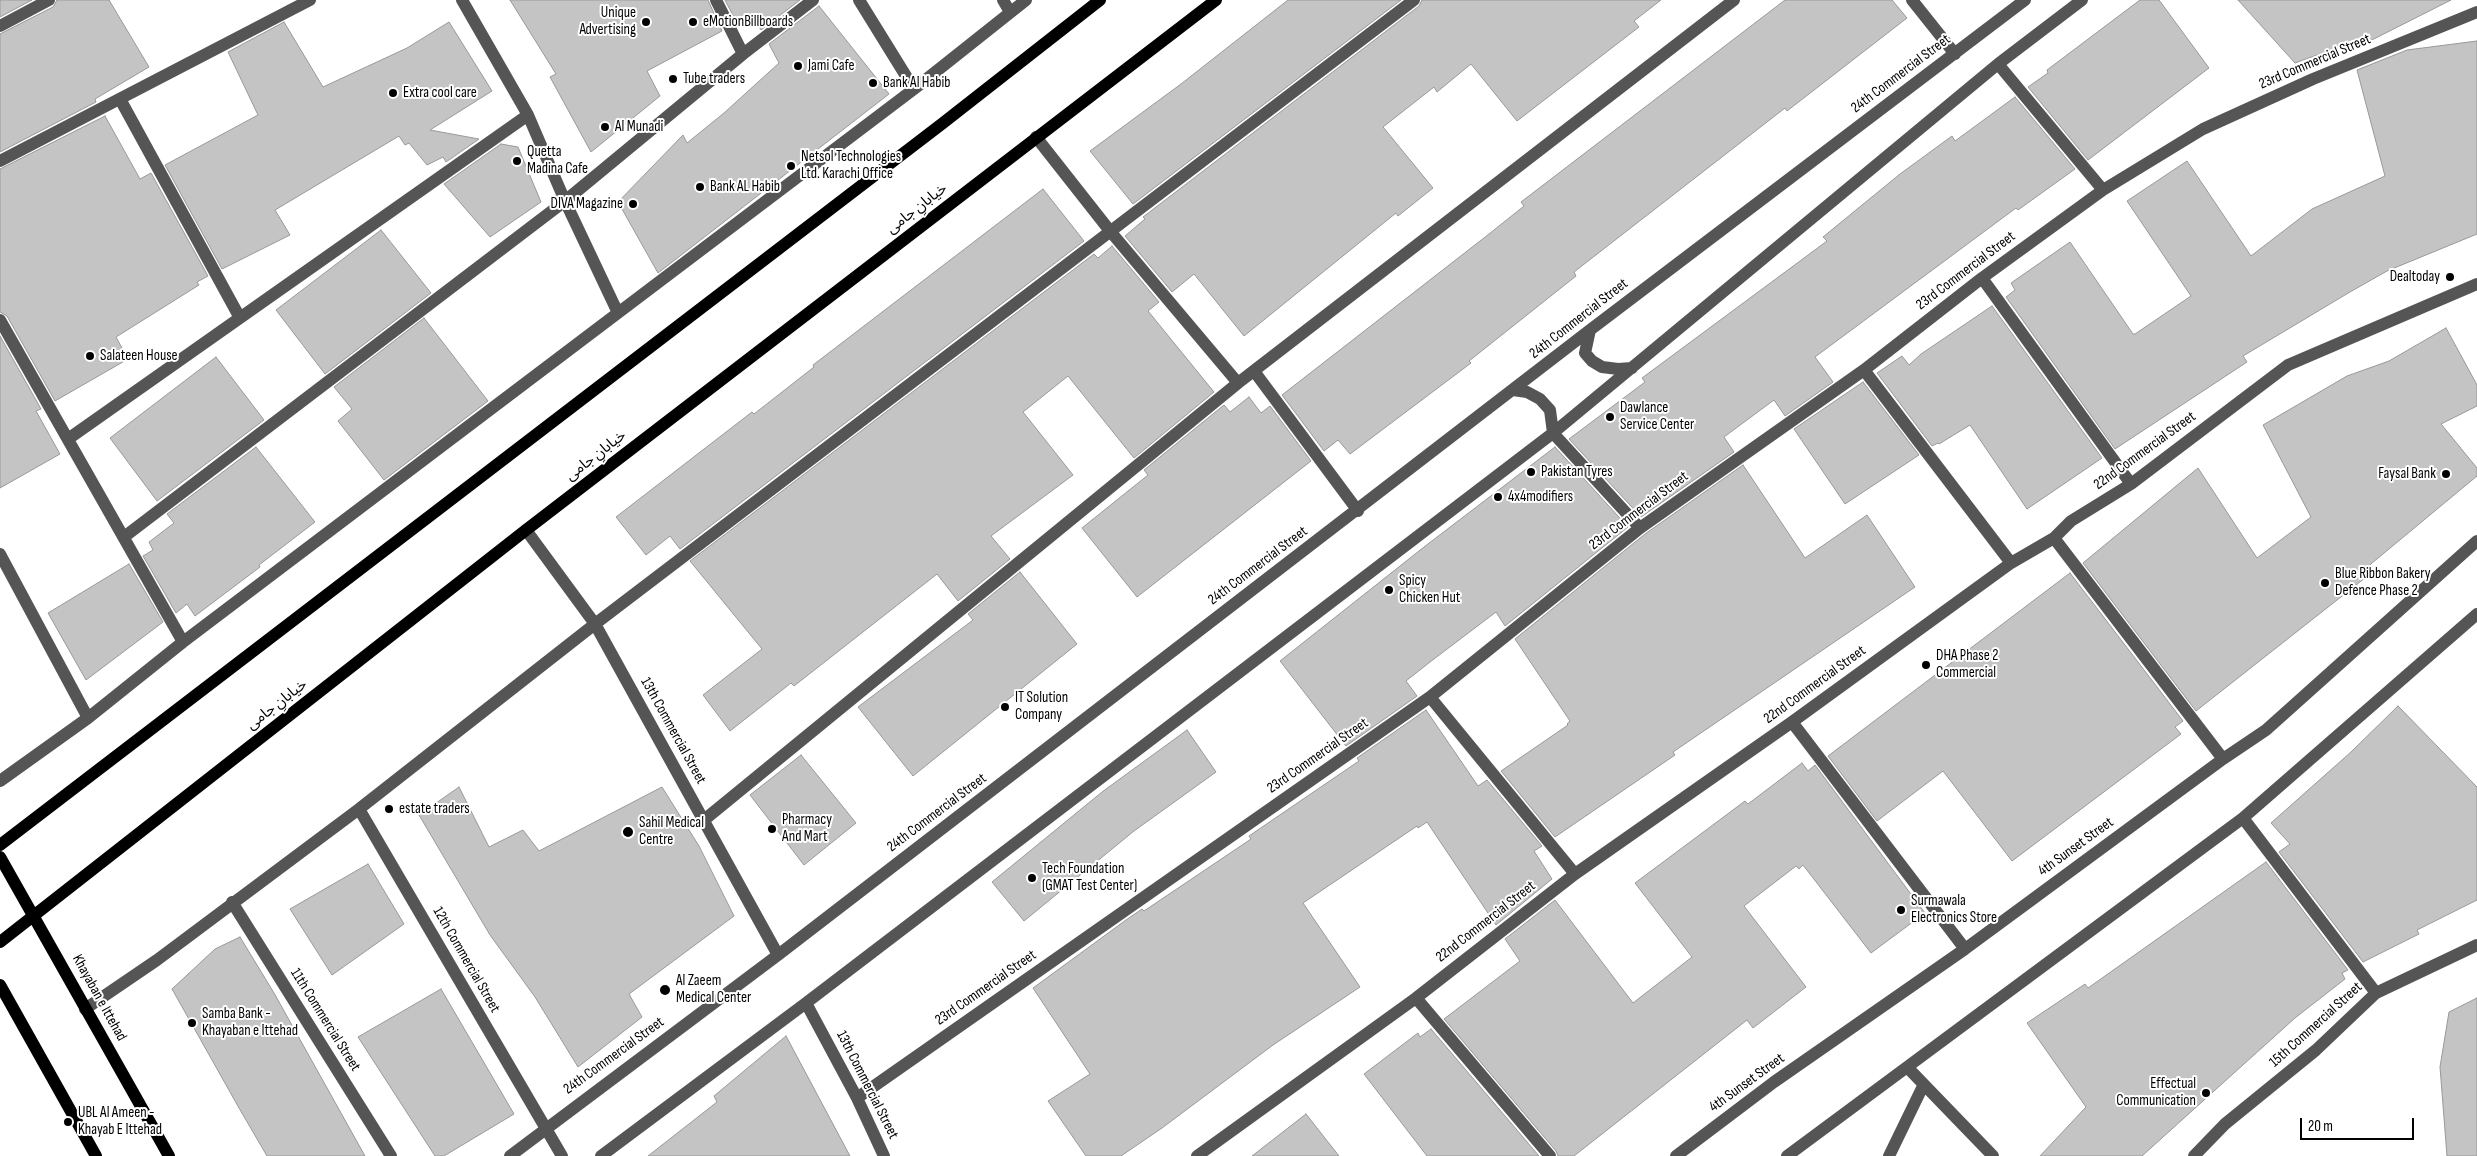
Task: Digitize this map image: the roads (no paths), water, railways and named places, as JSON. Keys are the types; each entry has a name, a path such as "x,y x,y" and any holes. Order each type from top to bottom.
{"main road":[{"path":"0,845 943,123 1100,0"},
{"name":"خیابانِ جامی","path":"0,942 526,530 1216,0"},
{"name":"Khayaban e Ittehad","path":"0,857 169,1156"},
{"path":"0,985 96,1156"}],"street":[{"path":"0,26 48,0"},
{"path":"0,161 310,0"},
{"path":"462,0 528,116 565,201 618,313"},
{"path":"716,0 743,54"},
{"path":"124,537 565,201 743,54 813,0"},
{"path":"859,0 914,89"},
{"path":"1003,0 1010,12"},
{"path":"0,781 88,718 183,642 914,89 1026,0"},
{"path":"85,1009 157,960 232,902 359,809 595,624 1414,0"},
{"path":"704,820 1238,383 1734,0"},
{"path":"1912,0 1955,54"},
{"name":"24th Commercial Street","path":"510,1156 546,1127 778,955 1590,330 2025,0"},
{"path":"601,1156 806,1003 1553,433 1998,64 2082,0"},
{"name":"23rd Commercial Street","path":"857,1098 1430,697 1640,528 1864,370 1982,278 2103,190 2203,129 2313,79 2477,12"},
{"path":"1998,64 2103,190"},
{"path":"120,99 240,318"},
{"path":"68,439 528,116"},
{"path":"1036,137 1110,231 1238,383"},
{"path":"1982,278 2131,484"},
{"name":"22nd Commercial Street","path":"1196,1156 1416,998 1574,874 1792,722 2011,563 2054,538 2071,521 2131,484 2288,365 2477,284"},
{"path":"0,320 183,642"},
{"path":"1590,330 1585,353 1592,361 1602,367 1618,370 1632,368"},
{"path":"1864,370 2011,563"},
{"path":"1254,371 1358,510"},
{"path":"1513,390 1528,392 1540,399 1550,410 1553,433 1640,528"},
{"name":"13th Commercial Street","path":"526,530 595,624 778,955"},
{"path":"2054,538 2223,759"},
{"name":"4th Sunset Street","path":"1676,1156 1774,1082 1965,949 2223,759 2266,730 2477,542"},
{"path":"0,554 88,718"},
{"path":"1787,1156 2243,818 2477,614"},
{"path":"1430,697 1574,874"},
{"path":"1792,722 1965,949"},
{"name":"12th Commercial Street","path":"359,809 562,1156"},
{"path":"2243,818 2376,992"},
{"name":"11th Commercial Street","path":"232,902 391,1156"},
{"name":"15th Commercial Street","path":"2194,1156 2225,1124 2316,1050 2376,992 2477,945"},
{"path":"1416,998 1550,1156"},
{"name":"13th Commercial Street","path":"806,1003 857,1098 884,1156"},
{"path":"1908,1068 1923,1086 1993,1156"},
{"path":"1889,1156 1923,1086"}],"place":[{"name":"Unique Advertising","path":"646,22"},
{"name":"eMotionBillboards","path":"693,22"},
{"name":"Jami Cafe","path":"798,66"},
{"name":"Tube traders","path":"673,79"},
{"name":"Bank Al Habib","path":"873,83"},
{"name":"Extra cool care","path":"393,93"},
{"name":"Al Munadi","path":"605,127"},
{"name":"Quetta Madina Cafe","path":"517,161"},
{"name":"Netsol Technologies Ltd. Karachi Office","path":"791,166"},
{"name":"Bank AL Habib","path":"700,187"},
{"name":"DIVA Magazine","path":"633,204"},
{"name":"Dealtoday","path":"2450,277"},
{"name":"Salateen House","path":"90,356"},
{"name":"Dawlance Service Center","path":"1610,417"},
{"name":"Pakistan Tyres","path":"1531,472"},
{"name":"Faysal Bank","path":"2446,474"},
{"name":"4x4modifiers","path":"1498,497"},
{"name":"Blue Ribbon Bakery Defence Phase 2","path":"2325,583"},
{"name":"Spicy Chicken Hut","path":"1389,590"},
{"name":"DHA Phase 2 Commercial","path":"1926,665"},
{"name":"IT Solution Company","path":"1005,707"},
{"name":"estate traders","path":"389,809"},
{"name":"Pharmacy And Mart","path":"772,829"},
{"name":"Sahil Medical Centre","path":"628,832"},
{"name":"Tech Foundation (GMAT Test Center)","path":"1032,878"},
{"name":"Surmawala Electronics Store","path":"1901,910"},
{"name":"Al Zaeem Medical Center","path":"665,990"},
{"name":"Samba Bank - Khayaban e Ittehad","path":"192,1023"},
{"name":"Effectual Communication","path":"2206,1093"},
{"name":"UBL Al Ameen - Khayab E Ittehad","path":"68,1122"}]}
